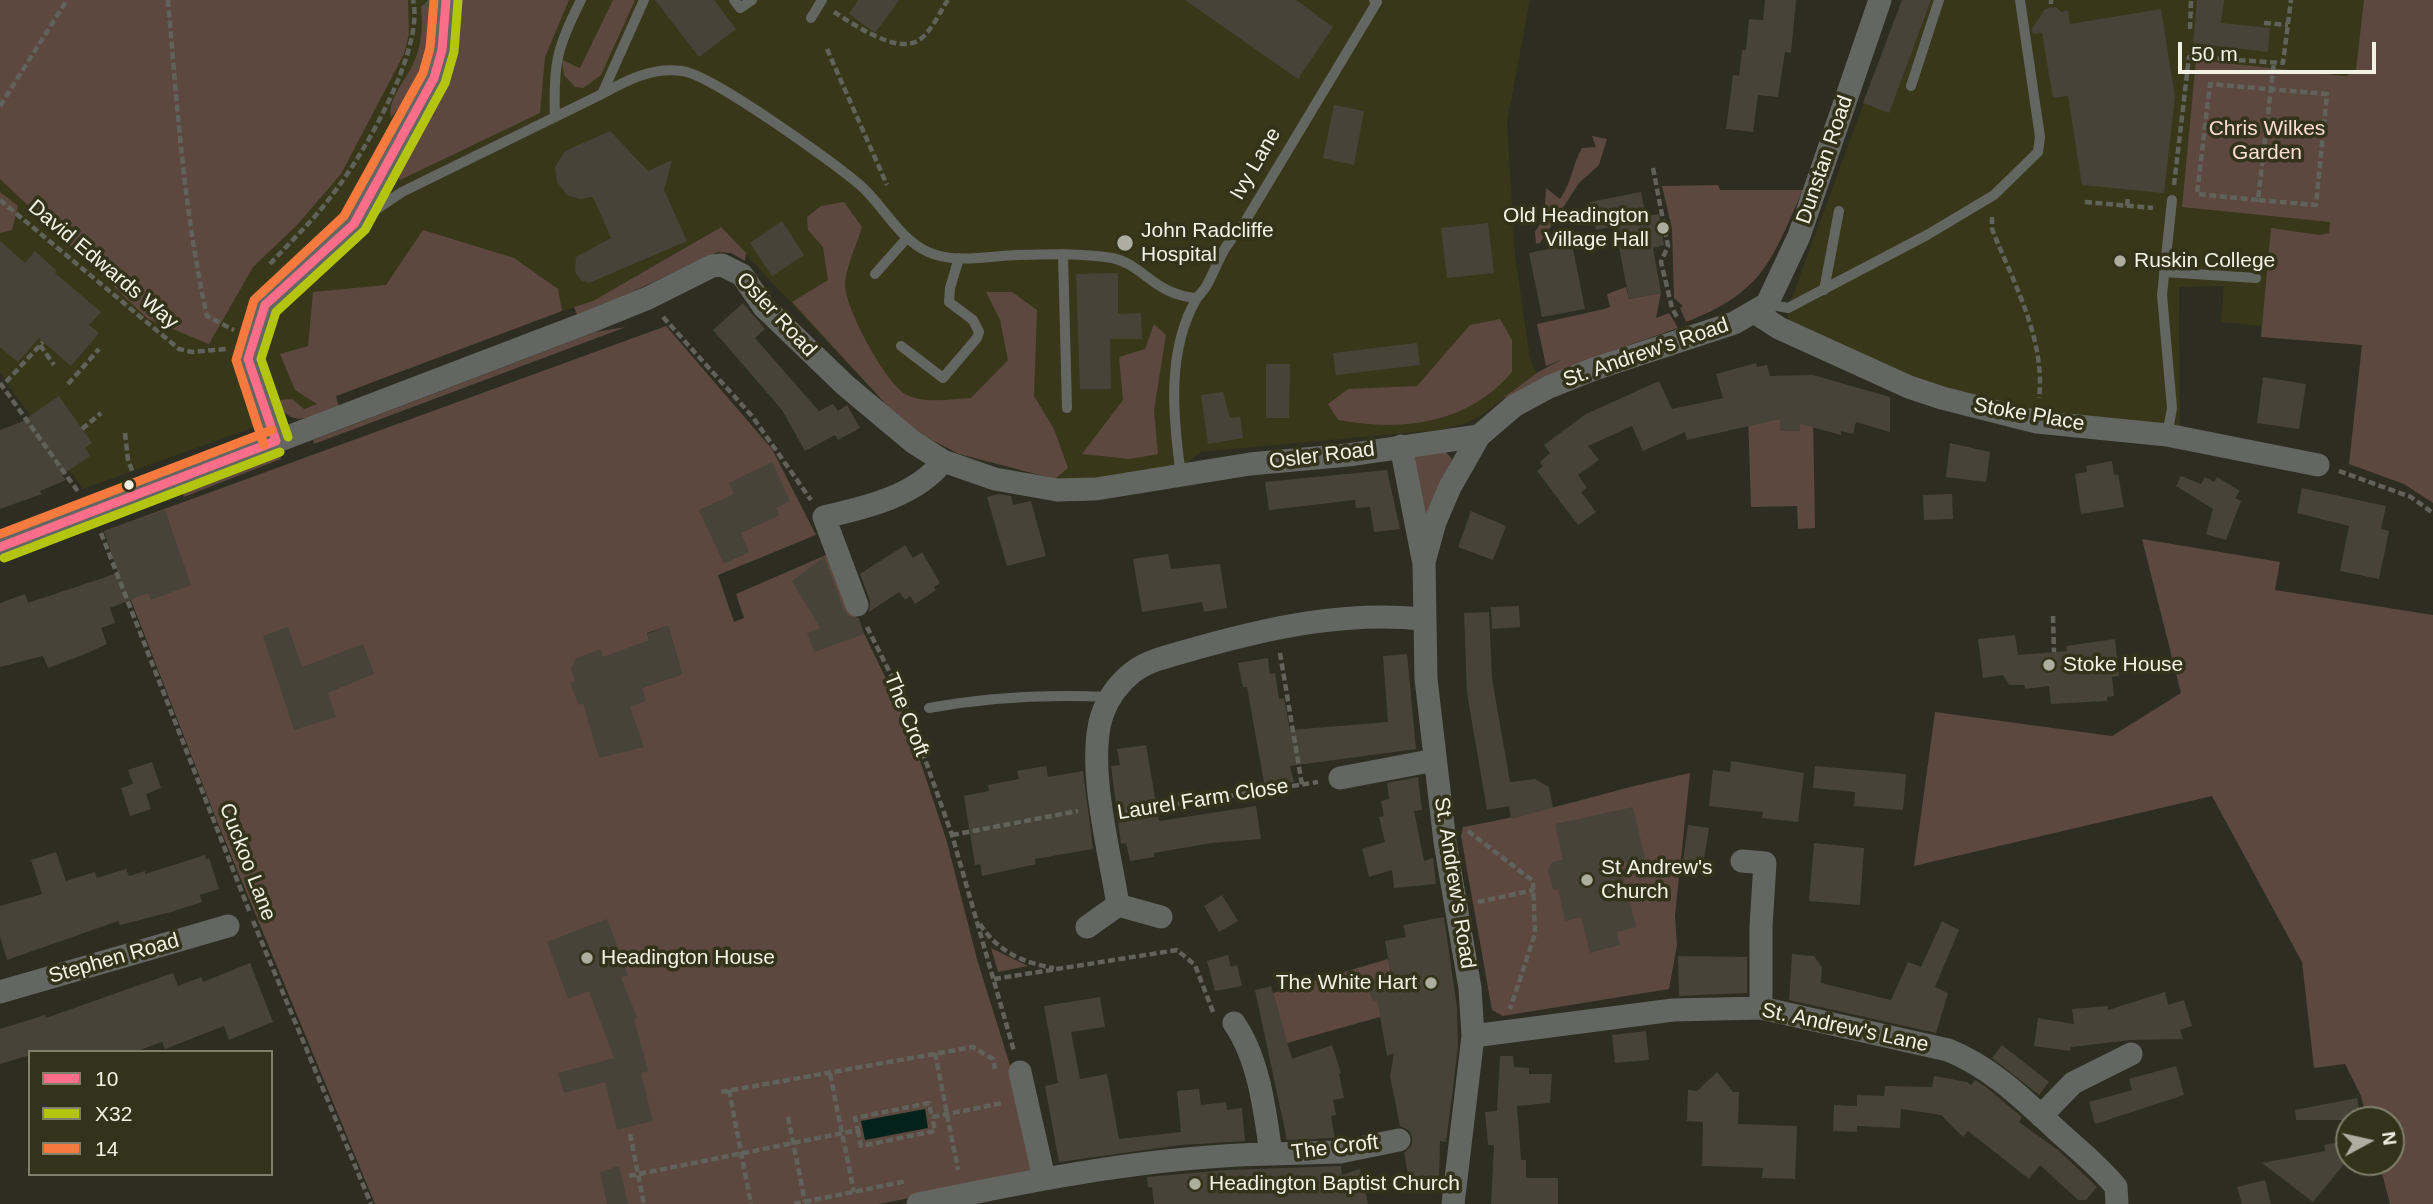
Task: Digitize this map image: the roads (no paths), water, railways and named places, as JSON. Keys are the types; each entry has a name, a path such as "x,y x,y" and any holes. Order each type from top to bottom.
{"street":[{"path":"276,440 248,359 265,305 354,225 434,78 442,50 446,0"},
{"name":"Dunstan Road","path":"1762,308 1799,236 1880,0"},
{"name":"Osler Road","path":"0,547 648,298 712,266 732,268 749,282 764,307 845,385 913,442 943,461 995,479 1057,490 1096,489 1181,475 1479,436"},
{"name":"Stoke Place","path":"1762,308 1779,328 1909,387 1942,398 2036,422 2167,435 2318,465"},
{"name":"St. Andrew's Road","path":"1424,562 1450,487 1479,436 1514,406 1549,387 1762,308"},
{"name":"St. Andrew's Road","path":"1401,446 1424,562 1426,679 1443,818 1470,988 1474,1036 1453,1204"},
{"path":"857,606 824,517 883,502 932,475 943,461"},
{"name":"Laurel Farm Close","path":"1118,905 1097,766 1098,737 1110,697 1134,671 1146,664 1276,628 1376,616 1423,620"},
{"path":"1340,778 1435,760"},
{"path":"1742,861 1765,863 1760,926 1761,1008"},
{"path":"1087,927 1118,905 1161,917"},
{"name":"Stephen Road","path":"0,992 228,926"},
{"name":"St. Andrew's Lane","path":"1474,1036 1673,1010 1761,1008 1948,1050 1969,1059 2002,1080 2108,1176 2116,1187 2118,1200"},
{"name":"The Croft","path":"1234,1023 1244,1038 1265,1113 1271,1154"},
{"path":"2041,1116 2073,1083 2131,1054"},
{"path":"1020,1072 1044,1178"},
{"name":"The Croft","path":"918,1204 1044,1178 1146,1164 1271,1154 1340,1152 1399,1140"}],"lane":[{"path":"555,117 555,61 561,41 581,0"},
{"path":"602,94 644,0"},
{"path":"733,0 740,8 751,0"},
{"path":"1911,86 1939,0"},
{"path":"1762,308 1788,308 1927,235 1994,195 2038,152 2040,137 2020,0"},
{"path":"811,18 821,1"},
{"name":"Ivy Lane","path":"1181,475 1174,404 1176,369 1184,331 1197,298 1206,288 1225,243 1240,230 1376,1"},
{"path":"354,225 402,191 631,78 666,70 686,71 701,77 859,184 907,238 939,257 1063,254 1117,259 1159,288 1178,297 1197,298"},
{"path":"2167,435 2172,408 2162,295 2172,205"},
{"path":"1824,290 1839,211"},
{"path":"875,274 907,238"},
{"path":"1063,254 1067,408"},
{"path":"901,346 943,378 977,338 979,332 973,320 949,302 950,288 959,258"},
{"path":"2164,272 2256,278"},
{"path":"929,708 1018,697 1110,697"}],"place":[{"name":"Old Headington Village Hall","path":"1663,228"},
{"name":"John Radcliffe Hospital","path":"1125,243"},
{"name":"Ruskin College","path":"2120,261"},
{"name":"Stoke House","path":"2049,665"},
{"name":"St Andrew's Church","path":"1587,880"},
{"name":"Headington House","path":"587,958"},
{"name":"The White Hart","path":"1431,983"},
{"name":"Headington Baptist Church","path":"1195,1184"}],"park label":[{"name":"Chris Wilkes Garden","path":"2267,141"}]}
